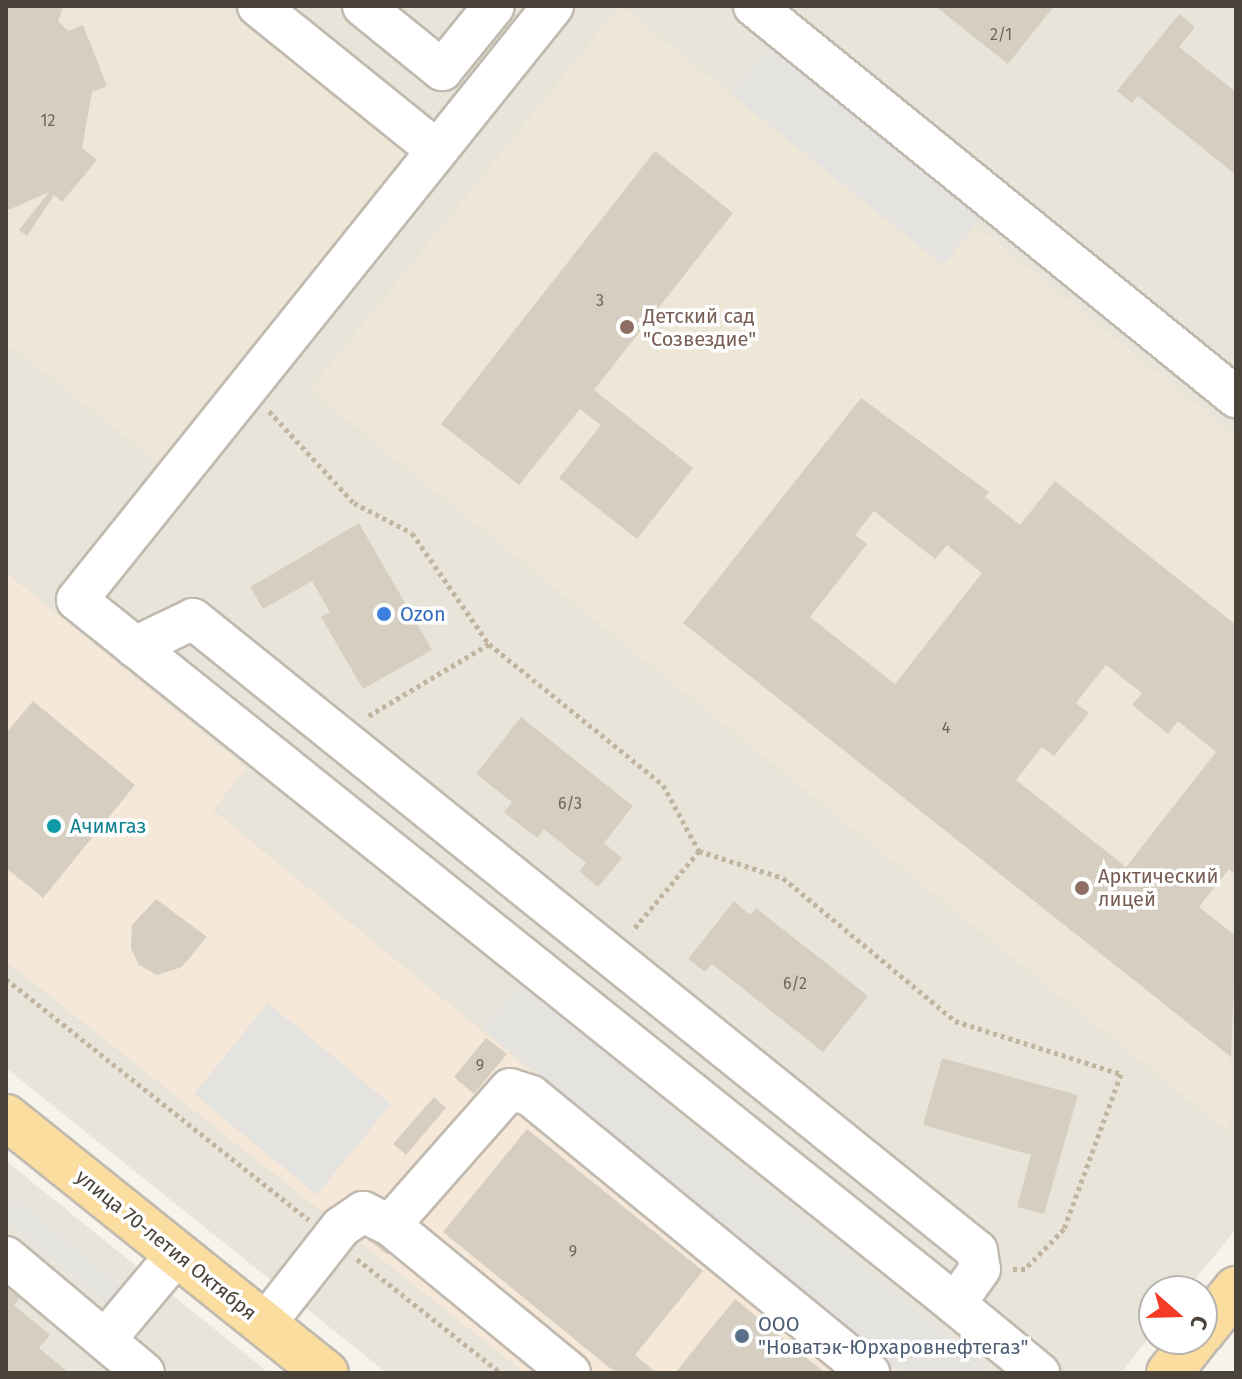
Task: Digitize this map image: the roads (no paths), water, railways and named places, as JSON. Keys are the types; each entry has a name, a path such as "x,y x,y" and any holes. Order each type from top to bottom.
{"main road":[{"name":"улица 70-летия Октября","path":"12,1133 177,1254 265,1324 311,1369"},
{"path":"1218,1312 1236,1289"},
{"path":"1169,1373 1183,1355"}],"lane":[{"path":"258,6 433,147"},
{"path":"363,6 442,70 494,6"},
{"path":"553,6 433,147 77,600 1039,1373"},
{"path":"754,6 1236,397"},
{"path":"135,647 193,619 977,1251 980,1269 955,1304"},
{"path":"390,1225 501,1093 521,1090 869,1373"},
{"path":"265,1324 332,1238 363,1212 390,1225 570,1373"},
{"path":"105,1340 177,1254"},
{"path":"6,1257 144,1373"}],"place":[{"name":"Детский сад \"Созвездие\"","path":"627,327"},
{"name":"Ozon","path":"384,614"},
{"name":"Ачимгаз","path":"54,826"},
{"name":"Арктический лицей","path":"1082,888"},
{"name":"ООО \"Новатэк-Юрхаровнефтегаз\"","path":"742,1336"}]}
